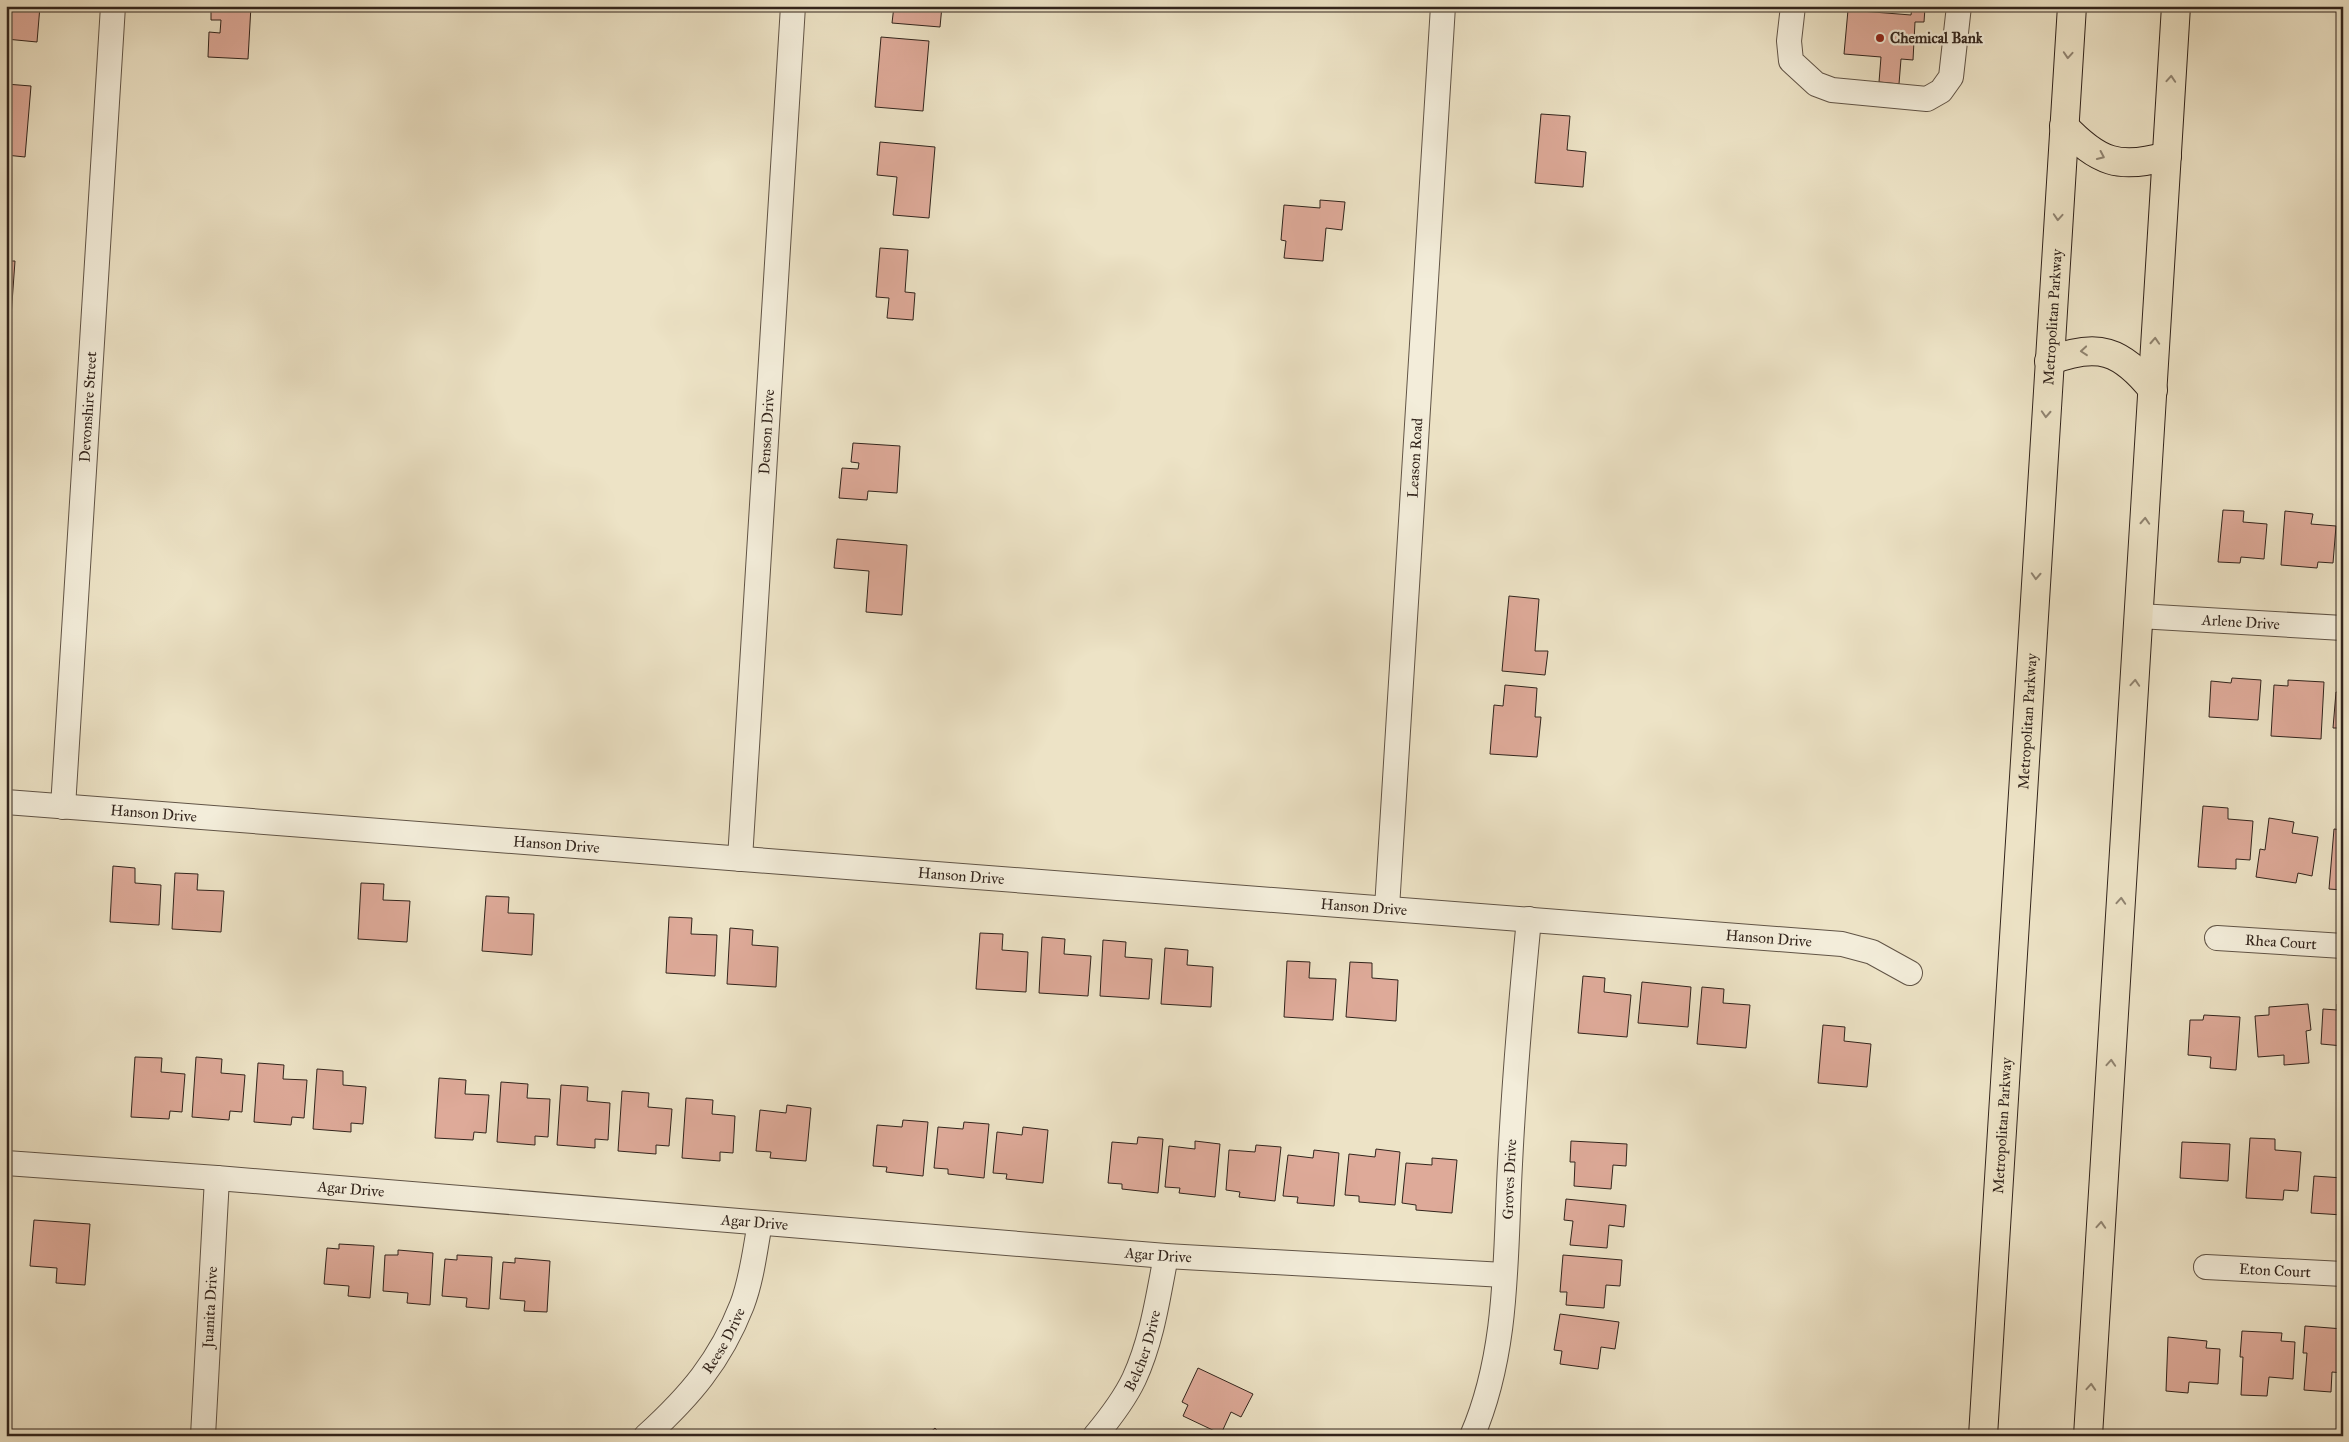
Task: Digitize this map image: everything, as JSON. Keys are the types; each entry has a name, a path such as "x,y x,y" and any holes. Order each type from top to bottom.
{"main road":[{"name":"Metropolitan Parkway","path":"1983,1436 2072,6"},
{"path":"2088,1436 2176,6"},
{"path":"2064,126 2079,143 2111,161 2128,164 2144,163 2167,156"},
{"path":"2049,361 2068,353 2086,350 2101,351 2119,358 2137,371 2152,390"}],"street":[{"name":"Devonshire Street","path":"63,807 113,6"},
{"name":"Denson Drive","path":"740,859 793,6"},
{"name":"Leason Road","path":"1387,908 1444,6"},
{"path":"1792,6 1789,41 1791,62 1816,84 1832,90 1927,99 1941,90 1951,78 1958,6"},
{"name":"Arlene Drive","path":"2139,616 2343,628"},
{"name":"Hanson Drive","path":"6,802 1842,944 1872,952 1910,973"},
{"name":"Groves Drive","path":"1472,1436 1492,1376 1501,1321 1512,1128 1529,919"},
{"name":"Rhea Court","path":"2218,938 2343,946"},
{"name":"Agar Drive","path":"6,1163 218,1178 1166,1256 1504,1275"},
{"name":"Juanita Drive","path":"203,1436 218,1178"},
{"name":"Reese Drive","path":"646,1436 680,1405 705,1376 727,1338 743,1303 760,1223"},
{"name":"Belcher Drive","path":"1095,1436 1115,1411 1129,1388 1147,1348 1166,1256"},
{"name":"Eton Court","path":"2206,1267 2343,1274"}],"building":[{"path":"6,6 40,6 37,42 6,39"},
{"path":"211,6 251,6 248,59 208,57 209,32 220,33 221,20 211,20"},
{"path":"894,6 942,6 940,27 892,23"},
{"name":"Chemical Bank","path":"1912,7 1925,8 1924,22 1915,22 1913,60 1901,59 1899,84 1879,82 1881,57 1844,54 1848,10 1911,15"},
{"path":"881,37 929,41 923,111 875,107"},
{"path":"6,84 31,86 25,157 6,155"},
{"path":"1541,114 1570,116 1567,150 1586,152 1583,187 1535,183"},
{"path":"880,142 935,147 929,218 893,215 897,177 877,175"},
{"path":"1320,200 1345,202 1342,230 1326,228 1323,261 1284,258 1286,241 1281,240 1284,205 1320,208"},
{"path":"880,248 908,250 905,292 915,293 913,320 887,318 889,298 876,297"},
{"path":"6,261 15,261 10,331 6,331"},
{"path":"853,443 900,446 897,493 868,491 867,500 839,498 842,468 858,469 859,463 851,462"},
{"path":"2223,510 2244,511 2243,522 2267,524 2264,559 2241,557 2240,563 2218,562"},
{"path":"2285,511 2313,514 2311,524 2336,526 2333,563 2318,562 2317,568 2281,565"},
{"path":"837,539 907,545 902,615 866,612 869,571 834,568"},
{"path":"1509,596 1539,599 1535,651 1548,651 1545,675 1502,671"},
{"path":"2232,678 2261,680 2258,720 2209,717 2211,681 2231,683"},
{"path":"2288,680 2324,682 2321,739 2271,736 2274,685 2288,686"},
{"path":"1505,685 1537,688 1535,717 1541,717 1537,757 1490,754 1494,705 1503,706"},
{"path":"2336,692 2343,693 2343,728 2333,728"},
{"path":"2203,806 2228,808 2228,819 2253,821 2250,860 2236,859 2236,869 2198,867"},
{"path":"2269,818 2294,822 2292,833 2318,837 2312,876 2298,873 2296,883 2256,877 2260,849 2265,850"},
{"path":"2334,829 2343,830 2343,890 2329,889"},
{"path":"113,866 135,868 135,883 161,885 159,925 110,922"},
{"path":"175,873 198,874 197,890 224,891 221,932 172,929"},
{"path":"361,883 384,884 383,900 410,901 407,942 358,939"},
{"path":"486,896 509,897 508,913 534,914 532,955 482,951"},
{"path":"669,917 692,918 691,934 717,935 715,976 666,973"},
{"path":"730,928 753,930 752,945 778,947 776,987 727,984"},
{"path":"980,933 1003,934 1002,950 1028,952 1026,992 976,989"},
{"path":"1042,937 1065,939 1064,954 1091,956 1088,996 1039,993"},
{"path":"1103,940 1126,942 1125,957 1152,959 1149,999 1100,996"},
{"path":"1165,948 1188,950 1187,965 1213,967 1211,1007 1161,1004"},
{"path":"1287,961 1310,962 1309,978 1336,979 1333,1020 1284,1017"},
{"path":"1350,962 1372,963 1372,978 1398,980 1396,1021 1346,1017"},
{"path":"1583,976 1605,978 1604,992 1631,995 1627,1037 1578,1033"},
{"path":"1642,982 1691,987 1688,1027 1638,1023"},
{"path":"1702,987 1724,989 1723,1003 1750,1005 1746,1048 1697,1044"},
{"path":"2308,1004 2311,1030 2306,1031 2309,1063 2284,1065 2284,1055 2258,1057 2255,1016 2269,1015 2269,1007"},
{"path":"2337,1004 2343,1004 2343,1046 2321,1044 2323,1009 2337,1010"},
{"path":"2204,1015 2240,1017 2236,1070 2210,1068 2211,1057 2188,1055 2190,1020 2203,1020"},
{"path":"1823,1025 1845,1027 1844,1041 1871,1044 1867,1087 1818,1083"},
{"path":"135,1057 162,1058 161,1072 185,1074 182,1112 170,1111 169,1119 131,1117"},
{"path":"196,1057 222,1059 221,1073 245,1075 242,1112 230,1111 229,1120 192,1117"},
{"path":"258,1063 284,1065 283,1079 307,1080 304,1118 292,1117 291,1125 254,1122"},
{"path":"317,1069 343,1071 343,1085 366,1087 363,1124 351,1123 351,1132 313,1129"},
{"path":"439,1078 466,1080 465,1094 489,1095 486,1133 474,1132 473,1140 435,1138"},
{"path":"501,1082 528,1084 527,1098 550,1099 548,1137 535,1136 535,1145 497,1142"},
{"path":"561,1085 588,1087 587,1101 610,1103 608,1140 595,1139 595,1148 557,1145"},
{"path":"622,1091 649,1093 648,1107 672,1109 669,1146 656,1145 656,1154 618,1151"},
{"path":"686,1098 713,1100 712,1114 735,1116 733,1153 720,1152 720,1161 682,1158"},
{"path":"787,1105 811,1108 806,1161 770,1158 771,1152 756,1151 760,1110 786,1113"},
{"path":"903,1120 928,1122 923,1176 886,1172 887,1167 873,1166 877,1125 902,1127"},
{"path":"964,1122 989,1124 984,1178 948,1174 948,1169 934,1168 938,1127 963,1129"},
{"path":"1023,1127 1048,1130 1043,1183 1006,1179 1007,1174 993,1173 997,1132 1022,1135"},
{"path":"1138,1137 1163,1139 1158,1193 1122,1189 1122,1184 1108,1183 1112,1142 1137,1144"},
{"path":"2250,1138 2275,1139 2275,1150 2301,1152 2298,1191 2284,1190 2283,1200 2246,1198"},
{"path":"1195,1141 1220,1144 1215,1197 1179,1193 1180,1188 1165,1187 1169,1146 1195,1149"},
{"path":"1571,1141 1627,1144 1626,1166 1613,1165 1611,1189 1574,1186 1575,1162 1570,1162"},
{"path":"2182,1142 2230,1144 2228,1181 2180,1178"},
{"path":"1256,1145 1281,1147 1275,1201 1239,1197 1240,1192 1226,1190 1229,1150 1255,1152"},
{"path":"1376,1149 1400,1152 1395,1205 1359,1202 1359,1196 1345,1195 1349,1154 1375,1157"},
{"path":"1314,1150 1339,1153 1334,1206 1297,1203 1298,1197 1283,1196 1288,1155 1313,1158"},
{"path":"1432,1158 1457,1160 1452,1213 1416,1210 1416,1205 1402,1203 1406,1163 1432,1165"},
{"path":"2314,1176 2343,1178 2343,1215 2311,1213"},
{"path":"1566,1199 1626,1205 1624,1227 1609,1225 1607,1248 1570,1245 1573,1221 1564,1220"},
{"path":"34,1220 90,1224 85,1285 56,1283 57,1268 30,1266"},
{"path":"339,1244 374,1246 370,1298 348,1296 349,1286 324,1284 327,1248 339,1249"},
{"path":"398,1250 433,1253 430,1305 407,1303 408,1293 383,1291 385,1255 398,1255"},
{"path":"457,1255 492,1257 489,1309 466,1307 467,1298 442,1296 445,1259 457,1260"},
{"path":"1563,1255 1622,1260 1620,1286 1606,1285 1604,1308 1566,1305 1567,1292 1560,1292"},
{"path":"515,1258 550,1261 547,1312 524,1311 525,1301 500,1299 503,1262 515,1263"},
{"path":"1560,1314 1619,1322 1615,1349 1601,1347 1598,1369 1560,1364 1562,1351 1554,1350"},
{"path":"2305,1326 2343,1329 2343,1373 2332,1372 2331,1392 2304,1390 2307,1353 2303,1353"},
{"path":"2242,1331 2282,1333 2281,1341 2295,1342 2293,1379 2269,1377 2267,1396 2241,1395 2243,1357 2240,1357"},
{"path":"2168,1337 2207,1341 2206,1348 2220,1349 2218,1384 2189,1382 2188,1393 2166,1391"},
{"path":"1198,1368 1253,1394 1241,1417 1231,1412 1221,1434 1183,1416 1188,1405 1182,1402"},
{"path":"935,1428 942,1436 926,1436"}],"place":[{"name":"Chemical Bank","path":"1880,38"}]}
